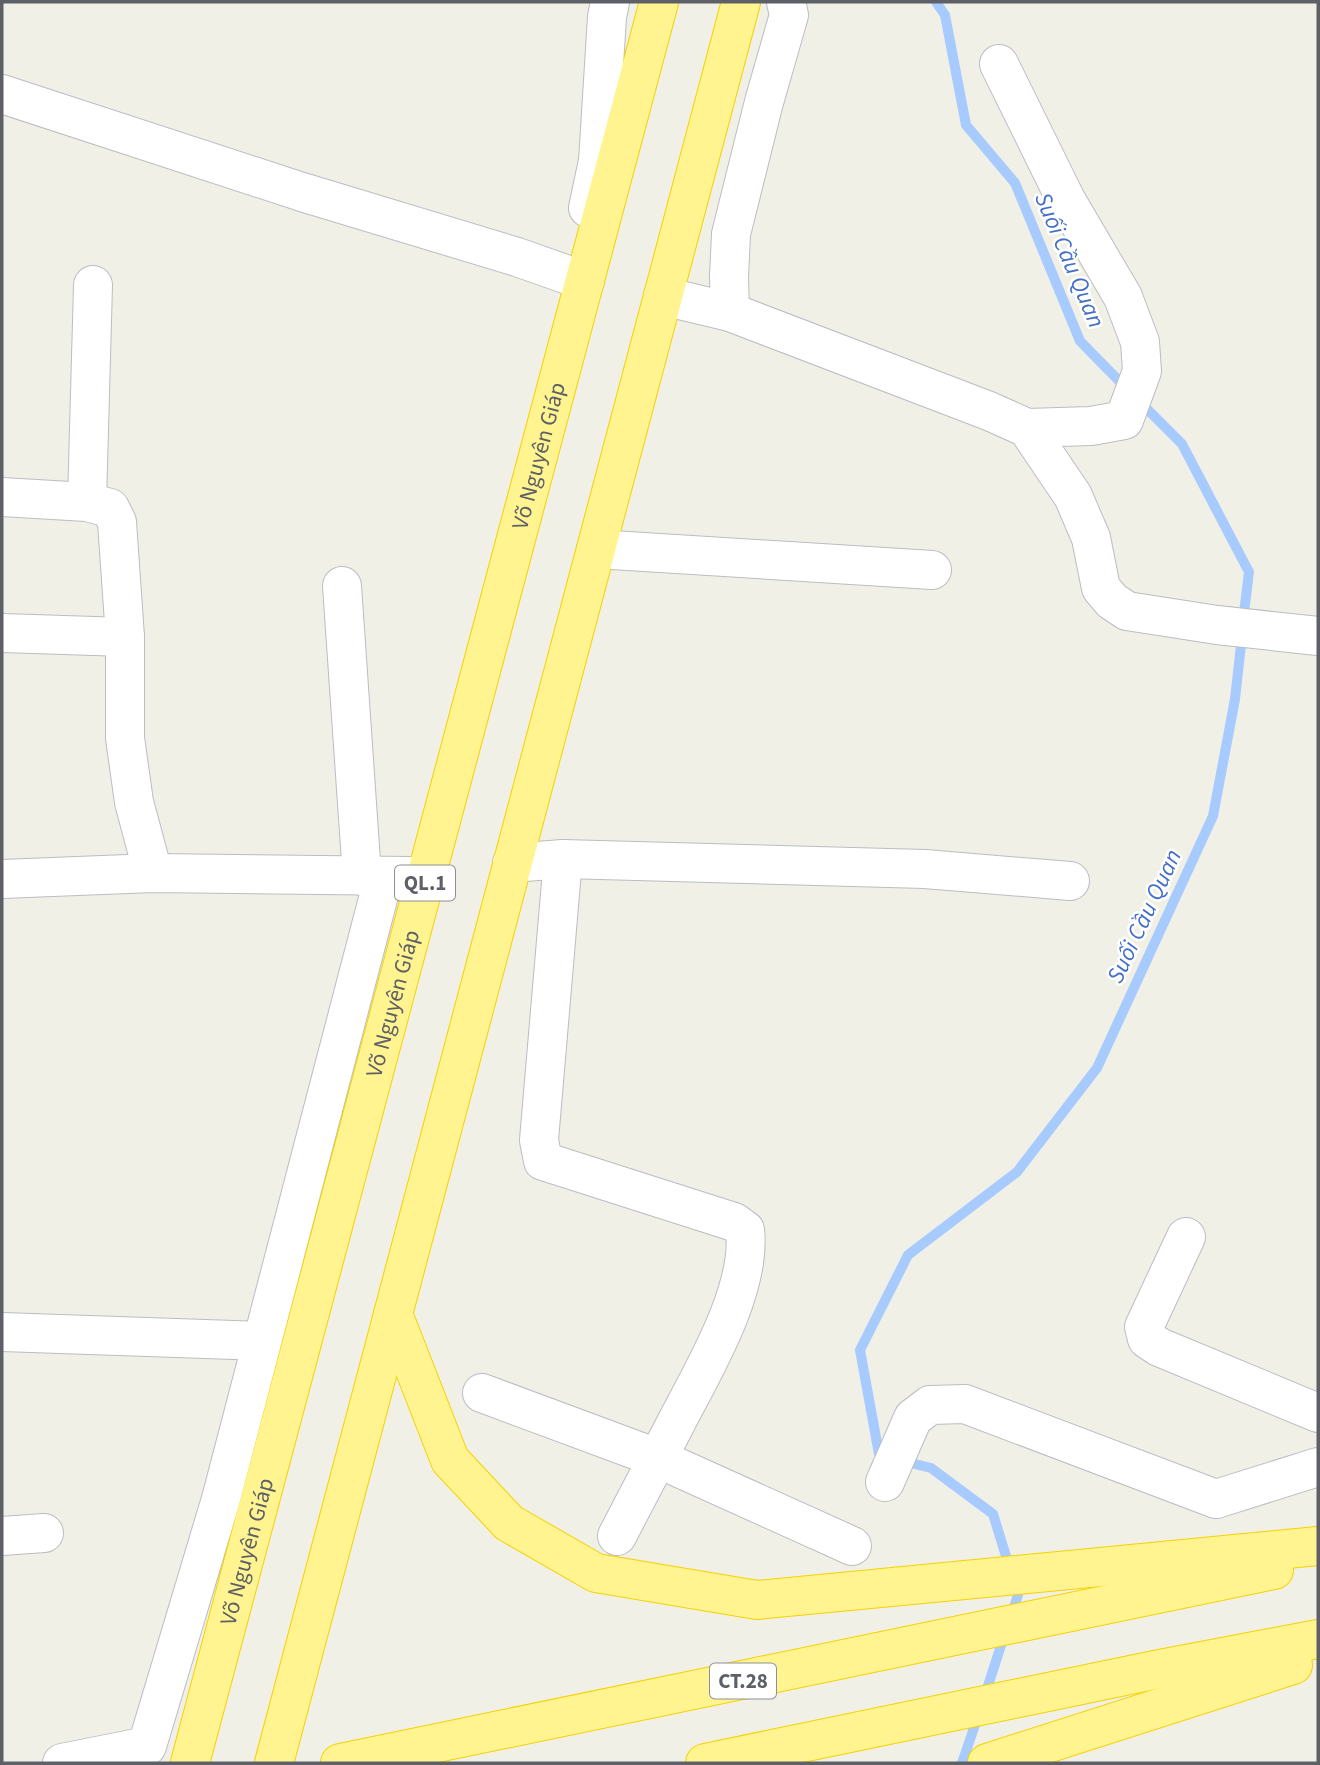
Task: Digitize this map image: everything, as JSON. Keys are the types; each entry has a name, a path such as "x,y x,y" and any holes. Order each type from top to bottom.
{"highway":[{"name":"Võ Nguyên Giáp","path":"190,1763 426,876 577,279 659,2"},
{"path":"274,1763 741,2"},
{"path":"393,1314 450,1460 509,1523 596,1573 757,1600 1074,1567 1318,1546"},
{"name":"CT.28","path":"340,1763 1318,1560"},
{"path":"705,1763 1159,1669 1318,1639"},
{"path":"987,1763 1318,1657"}],"street":[{"path":"2,94 302,192 517,257 577,279 598,162 610,2"},
{"path":"730,312 731,234 789,15 786,2"},
{"path":"663,296 730,312 1027,428 1091,426 1124,420 1142,371 1140,342 1123,298 1066,200 999,64"},
{"path":"87,502 93,285"},
{"path":"1027,428 1073,496 1091,538 1101,588 1112,601 1127,611 1318,636"},
{"path":"2,497 87,502 110,508 117,522 125,637 125,738 134,802 153,873"},
{"path":"596,549 932,570"},
{"path":"62,1763 147,1746 221,1499 262,1341 373,876 342,586"},
{"path":"2,634 125,637"},
{"path":"512,863 563,859 925,869 1070,881"},
{"path":"563,859 539,1140 543,1161 734,1222 746,1230 747,1246 739,1283 717,1343 617,1536"},
{"path":"2,879 153,873 426,876"},
{"path":"1186,1237 1144,1327 1147,1339 1159,1347 1318,1413"},
{"path":"2,1332 262,1341"},
{"path":"482,1393 657,1458 852,1546"},
{"path":"885,1482 913,1418 930,1405 965,1404 1216,1499 1318,1467"},
{"path":"2,1536 44,1533"}],"waterway":[{"name":"Suối Cầu Quan","path":"936,2 945,15 966,125 1015,183 1080,341 1126,388"},
{"name":"Suối Cầu Quan","path":"1139,401 1182,444 1249,572 1243,621"},
{"name":"Suối Cầu Quan","path":"885,1456 879,1454 860,1350 908,1255 1017,1172 1097,1068 1213,816 1235,699 1242,636"},
{"name":"Suối Cầu Quan","path":"903,1461 931,1468 993,1514 1010,1569"},
{"name":"Suối Cầu Quan","path":"1011,1616 1018,1595 1014,1583"},
{"name":"Suối Cầu Quan","path":"985,1695 1005,1633"},
{"name":"Suối Cầu Quan","path":"962,1763 978,1716"}]}
